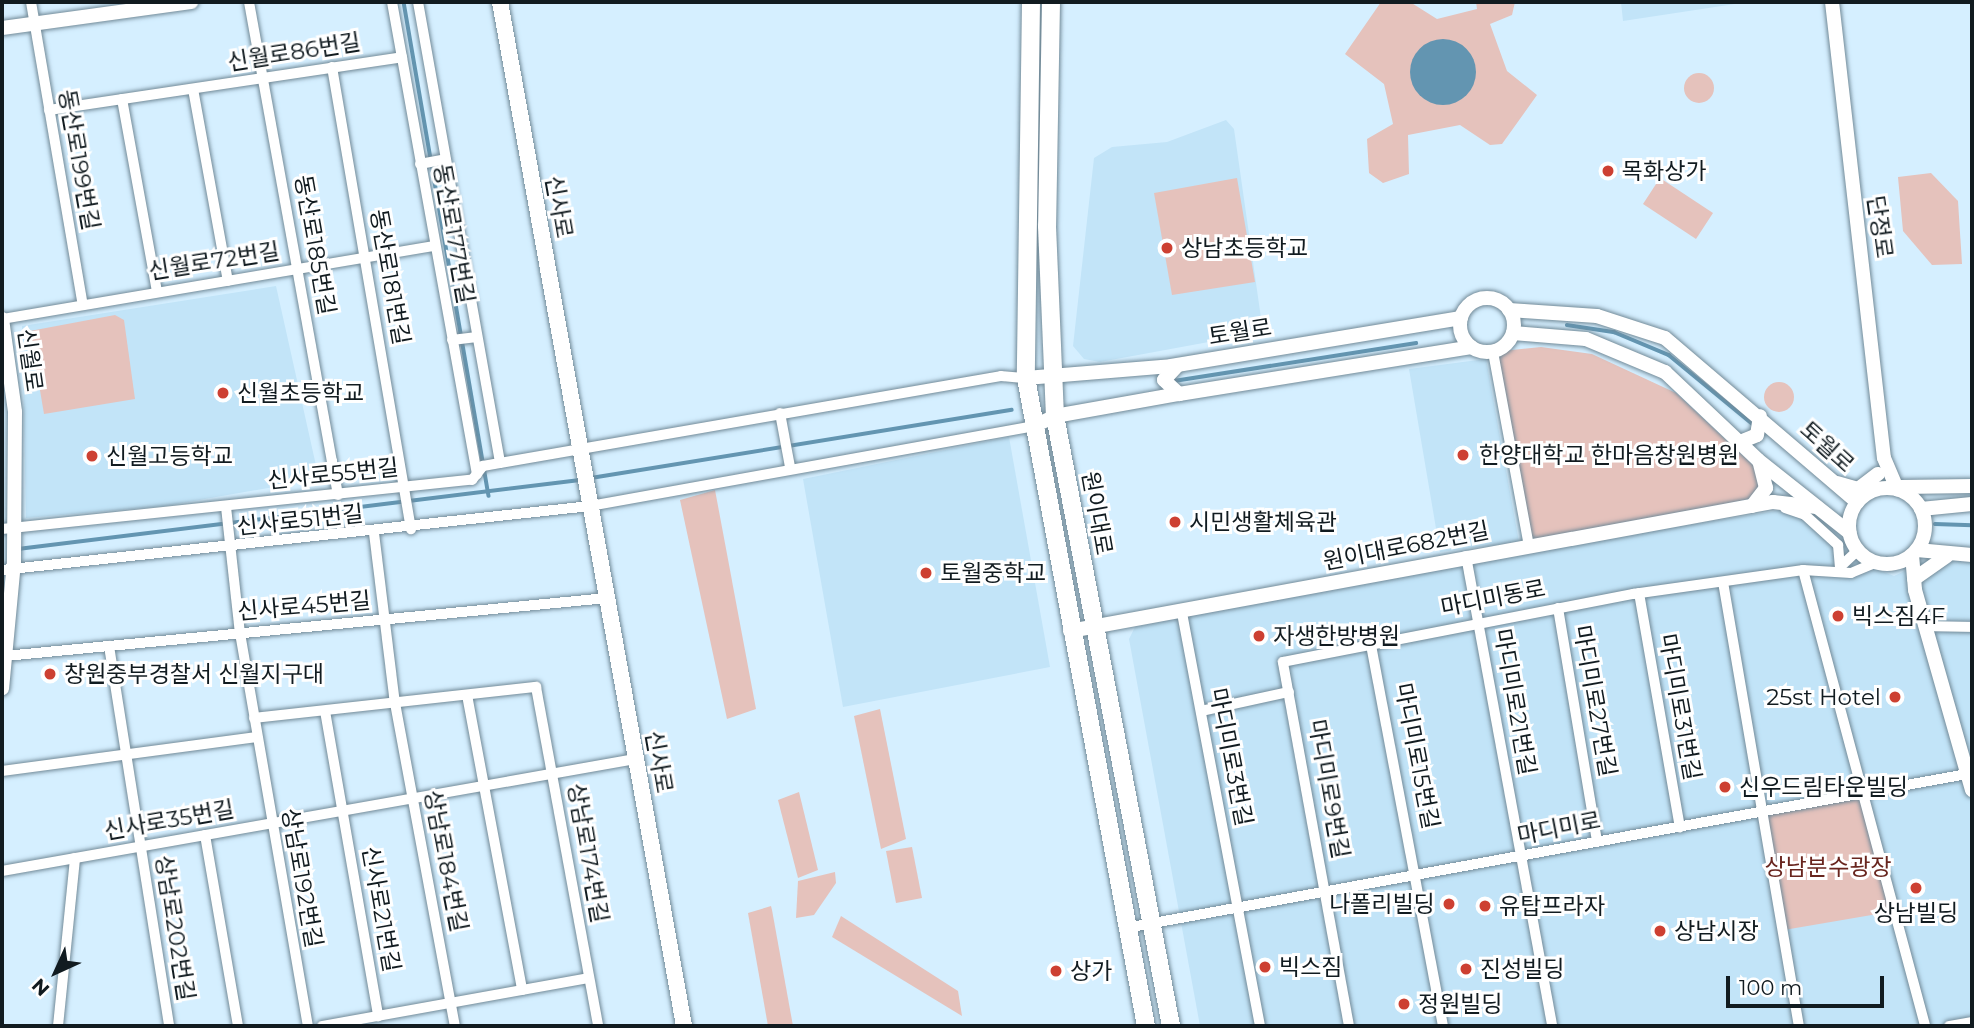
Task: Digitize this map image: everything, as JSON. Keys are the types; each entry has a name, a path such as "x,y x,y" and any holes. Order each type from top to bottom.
{"main road":[{"name":"신사로","path":"500,2 684,1026"},
{"name":"원이대로","path":"1031,2 1026,378 1070,631 1146,1026"},
{"name":"원이대로","path":"1051,2 1051,379 1055,416 1093,628 1171,1026"}],"street":[{"name":"동산로199번길","path":"31,2 83,305"},
{"path":"2,28 191,2"},
{"name":"동산로185번길","path":"249,2 338,495"},
{"name":"동산로177번길","path":"392,2 423,163 434,246 480,470"},
{"path":"418,2 498,463 581,455 780,414 1001,376 1026,378"},
{"name":"단정로","path":"1832,2 1884,458 1896,487"},
{"name":"신월로86번길","path":"49,110 402,57"},
{"name":"동산로181번길","path":"332,67 410,526"},
{"path":"193,89 228,281"},
{"path":"122,99 157,292"},
{"path":"423,163 444,159"},
{"name":"신월로72번길","path":"2,319 434,246"},
{"path":"1471,347 1461,318 1483,298 1509,310 1513,333"},
{"name":"토월로","path":"1509,310 1567,311 1626,322 1665,338 1760,416 1823,478 1857,502"},
{"path":"1565,336 1552,327 1567,311"},
{"name":"토월로","path":"1026,378 1051,379 1178,365 1461,318"},
{"name":"신월로","path":"2,319 15,412 9,530 10,567"},
{"path":"1404,328 1424,339 1412,356"},
{"path":"1493,352 1513,333 1565,336 1607,346 1665,372 1758,460 1850,533 1858,550 1877,562 1893,563 1914,552 1947,556 1972,555"},
{"path":"453,340 476,337"},
{"path":"1034,426 1055,416 1412,356 1471,347 1493,352"},
{"path":"1493,352 1529,546"},
{"path":"1178,365 1164,380 1179,394"},
{"path":"780,414 790,467"},
{"path":"1740,442 1757,435 1760,416"},
{"name":"신사로51번길","path":"10,567 374,533 410,526 590,506 790,467 1034,426"},
{"name":"단정로","path":"1873,491 1884,458"},
{"path":"1758,460 1766,488 1756,505 1805,515 1838,545 1837,569"},
{"name":"신사로55번길","path":"9,530 406,490 472,480 480,470 498,463"},
{"path":"1823,478 1857,489 1878,474"},
{"path":"1850,533 1857,502 1873,491 1896,487 1916,491 1972,486"},
{"path":"1896,487 1921,509 1925,530 1914,552 1915,585 1970,773 1972,790"},
{"path":"1921,509 1972,504"},
{"name":"원이대로682번길","path":"1070,631 1182,612 1466,556 1756,505 1817,507"},
{"name":"상남로192번길","path":"227,509 240,633 308,1026"},
{"name":"상남로184번길","path":"374,533 395,703 455,1026"},
{"path":"1837,569 1858,550"},
{"name":"마디미로21번길","path":"1466,556 1552,1026"},
{"path":"1915,585 1947,556"},
{"name":"마디미동로","path":"1289,692 1283,662 1639,593 1803,570 1837,569 1851,573 1877,562"},
{"path":"1893,563 1915,585"},
{"path":"2,688 10,567"},
{"path":"1803,570 1925,1026"},
{"path":"1723,582 1799,1026"},
{"name":"마디미로31번길","path":"1639,593 1680,827"},
{"name":"신사로45번길","path":"5,656 607,598"},
{"name":"마디미로27번길","path":"1558,608 1597,842"},
{"name":"마디미로3번길","path":"1182,612 1260,1026"},
{"path":"1925,626 1972,627"},
{"name":"마디미로15번길","path":"1371,645 1418,876 1443,1026"},
{"name":"상남로202번길","path":"109,646 169,1026"},
{"name":"상남로174번길","path":"467,695 536,687 598,1026"},
{"path":"1201,711 1289,692"},
{"name":"마디미로9번길","path":"1289,692 1349,1026"},
{"path":"254,718 467,695 522,990"},
{"path":"325,711 343,809"},
{"path":"2,771 257,737"},
{"name":"신사로35번길","path":"2,871 635,759"},
{"name":"마디미로","path":"1126,928 1970,773"},
{"name":"신사로21번길","path":"343,809 378,1016"},
{"path":"205,835 238,1026"},
{"path":"58,1026 75,858"},
{"path":"322,1026 589,978"},
{"path":"1949,1026 1972,1022"}],"shaded area":[{"path":"1621,2 1748,2 1623,21"},
{"path":"1443,39 1456,42 1466,49 1473,59 1476,72 1473,85 1466,95 1456,102 1443,105 1430,102 1420,95 1413,85 1410,72 1413,59 1420,49 1430,42"},
{"name":"상남초등학교","path":"1226,120 1234,129 1263,332 1100,362 1084,359 1073,346 1094,158 1112,147 1167,142"},
{"path":"276,286 319,479 165,506 26,518 22,326"},
{"name":"한양대학교 한마음창원병원","path":"1486,359 1519,542 1440,552 1409,369"},
{"name":"토월중학교","path":"1009,437 1050,667 843,707 803,479"},
{"path":"1794,508 1818,516 1879,570 1894,576 1926,561 1972,560 1972,1026 1200,1026 1129,639 1135,627 1472,560"}],"green space":[{"path":"1381,2 1410,2 1437,19 1477,9 1476,2 1515,2 1512,15 1490,24 1507,71 1537,95 1502,144 1490,145 1460,125 1408,135 1409,174 1383,183 1369,173 1367,139 1393,124 1384,84 1345,54"},
{"path":"1699,73 1710,77 1714,88 1710,99 1699,103 1688,99 1684,88 1688,77"},
{"path":"1931,173 1958,201 1962,264 1932,265 1903,231 1898,177"},
{"path":"1237,178 1255,282 1172,295 1154,193"},
{"path":"1660,178 1713,213 1696,239 1643,204"},
{"path":"115,315 124,320 135,399 44,414 30,331"},
{"path":"1541,347 1592,354 1676,393 1757,469 1759,497 1529,546 1493,352"},
{"path":"1779,382 1790,386 1794,397 1790,408 1779,412 1768,408 1764,397 1768,386"},
{"path":"715,490 756,709 727,719 680,500"},
{"path":"880,709 906,839 881,849 854,716"},
{"path":"799,792 818,870 798,878 778,800"},
{"name":"상남분수광장","path":"1861,793 1895,911 1784,930 1764,811"},
{"path":"912,847 922,898 896,903 886,851"},
{"path":"835,872 836,883 814,915 796,918 798,881"},
{"path":"771,906 793,1026 768,1026 748,913"},
{"path":"841,916 958,991 962,1016 832,937"}],"waterway":[{"path":"404,2 489,496"},
{"path":"1567,325 1614,332 1669,355 1755,426"},
{"path":"1174,381 1416,343"},
{"path":"591,478 1012,410"},
{"path":"18,549 580,480"},
{"path":"1935,524 1972,525"}],"place":[{"name":"목화상가","path":"1608,171"},
{"name":"상남초등학교","path":"1167,248"},
{"name":"신월초등학교","path":"223,393"},
{"name":"한양대학교 한마음창원병원","path":"1463,455"},
{"name":"신월고등학교","path":"92,456"},
{"name":"시민생활체육관","path":"1175,522"},
{"name":"토월중학교","path":"926,573"},
{"name":"빅스짐4F","path":"1838,616"},
{"name":"자생한방병원","path":"1259,636"},
{"name":"창원중부경찰서 신월지구대","path":"50,674"},
{"name":"25st Hotel","path":"1895,697"},
{"name":"신우드림타운빌딩","path":"1725,787"},
{"name":"상남빌딩","path":"1916,888"},
{"name":"나폴리빌딩","path":"1449,904"},
{"name":"유탑프라자","path":"1485,906"},
{"name":"상남시장","path":"1660,931"},
{"name":"빅스짐","path":"1265,967"},
{"name":"진성빌딩","path":"1466,969"},
{"name":"상가","path":"1056,971"},
{"name":"정원빌딩","path":"1404,1004"}]}
